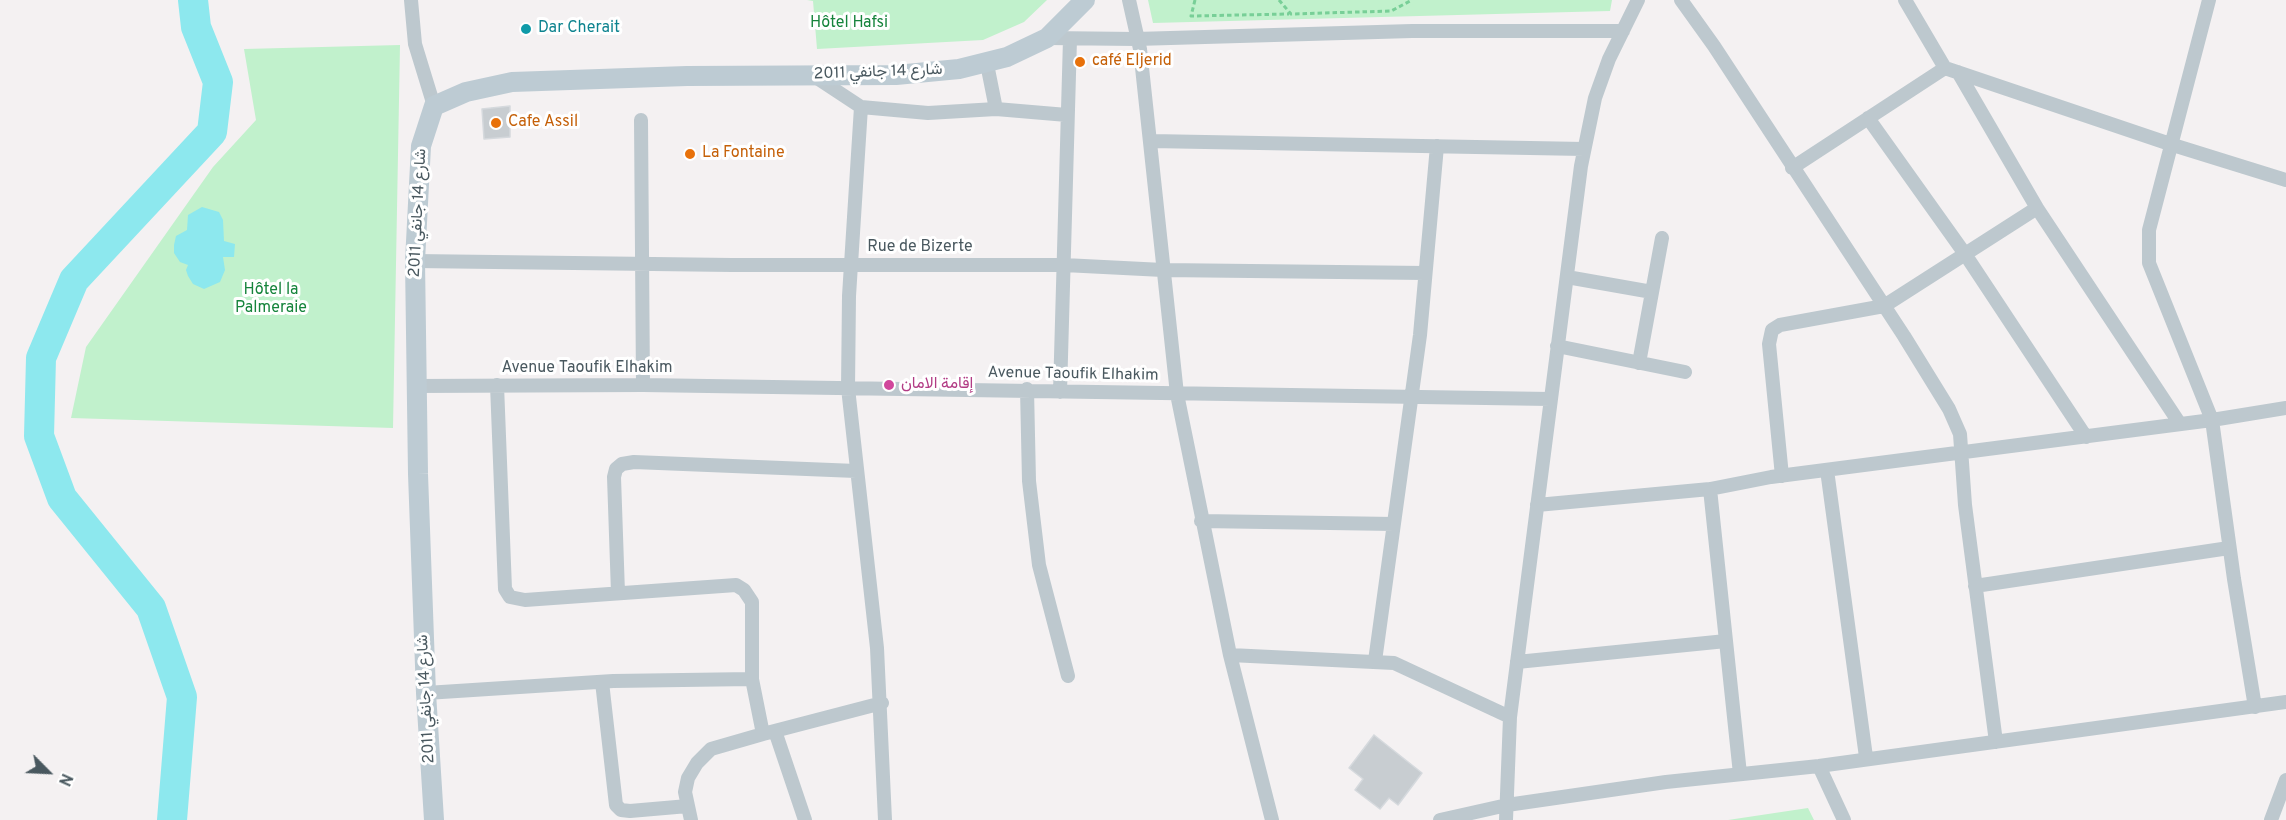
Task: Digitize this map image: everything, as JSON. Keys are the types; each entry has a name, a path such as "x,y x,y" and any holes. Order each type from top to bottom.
{"main road":[{"name":"شارع 14 جانفي 2011","path":"434,820 426,693 416,386 415,261 421,146 434,106 466,92 522,81 896,75 987,63 1047,38 1085,0"}],"street":[{"path":"411,0 415,44 434,106"},
{"path":"1129,0 1151,141 1177,394 1230,656 1272,820"},
{"path":"1506,820 1510,717 1584,149 1595,98 1638,0"},
{"path":"1681,0 1714,46 1884,306 1949,409 1960,434 1964,453 1965,505 1996,742"},
{"path":"1905,0 2037,208 2180,424"},
{"path":"2209,0 2173,146 2149,230 2149,263 2212,420 2229,548 2255,707"},
{"path":"1047,38 1136,39 1412,31 1623,32"},
{"path":"1060,392 1070,39"},
{"path":"987,63 996,108"},
{"path":"1792,168 1868,118 1951,70 2173,146 2286,180"},
{"path":"814,76 861,107 928,113 996,108 1067,115"},
{"path":"861,107 851,265 848,388 882,703 885,820"},
{"path":"1868,118 1965,254 2086,437"},
{"path":"641,120 643,384"},
{"path":"1151,141 1584,149"},
{"path":"1375,662 1411,398 1437,146"},
{"path":"1782,476 1769,344 1772,330 1780,325 1884,306 2037,208"},
{"path":"1639,363 1662,238"},
{"name":"Rue de Bizerte","path":"415,261 1064,265 1163,270 1211,268 1425,273"},
{"path":"1567,277 1652,292"},
{"path":"1557,346 1684,372"},
{"name":"Avenue Taoufik Elhakim","path":"416,386 643,384 1550,399"},
{"path":"497,385 505,589 510,597 525,600 722,585 736,585 744,590 752,602 753,609 752,679 769,732 805,820"},
{"path":"1027,389 1029,481 1039,566 1068,676"},
{"path":"1538,505 1710,489 1782,476 2212,420 2286,408"},
{"path":"618,593 614,477 616,469 622,464 634,462 856,471"},
{"path":"1827,470 1866,758"},
{"path":"1710,489 1740,774"},
{"path":"1201,521 1394,524"},
{"path":"1975,586 2229,548"},
{"path":"1517,662 1726,641"},
{"path":"1230,656 1394,663 1510,717"},
{"path":"426,693 602,682 752,679"},
{"path":"602,682 616,804 621,810 630,811 688,806"},
{"path":"1440,820 1507,805 1740,774 1819,766 2286,702"},
{"path":"691,820 685,792 688,778 711,749 882,703"},
{"path":"1819,766 1844,820"},
{"path":"2271,820 2286,780"}],"path":[{"path":"1195,0 1191,16 1390,11 1412,0"},
{"path":"1279,0 1291,14"}],"green space":[{"name":"Hôtel Hafsi","path":"807,0 1047,0 1024,22 983,40 817,49 813,1"},
{"path":"1148,0 1612,0 1610,11 1153,23"},
{"name":"Hôtel la Palmeraie","path":"400,45 393,428 71,418 86,347 213,167 256,120 244,49"},
{"path":"1808,808 1814,820 1728,820"}],"water":[{"path":"202,207 219,212 223,220 224,241 235,244 234,257 223,257 225,270 220,282 204,289 193,284 186,270 188,265 180,262 174,253 176,236 187,230 188,215"}],"building":[{"name":"Cafe Assil","path":"510,106 510,137 484,139 482,109"},
{"path":"1374,735 1422,773 1398,805 1389,798 1380,809 1355,790 1363,779 1349,768"}],"waterway":[{"path":"172,820 182,697 151,608 62,498 39,436 41,358 74,280 212,132 218,82 196,27 193,0"}],"place":[{"name":"Dar Cherait","path":"526,29"},
{"name":"café Eljerid","path":"1080,62"},
{"name":"Cafe Assil","path":"496,123"},
{"name":"La Fontaine","path":"690,154"},
{"name":"إقامة الامان","path":"889,385"}]}
